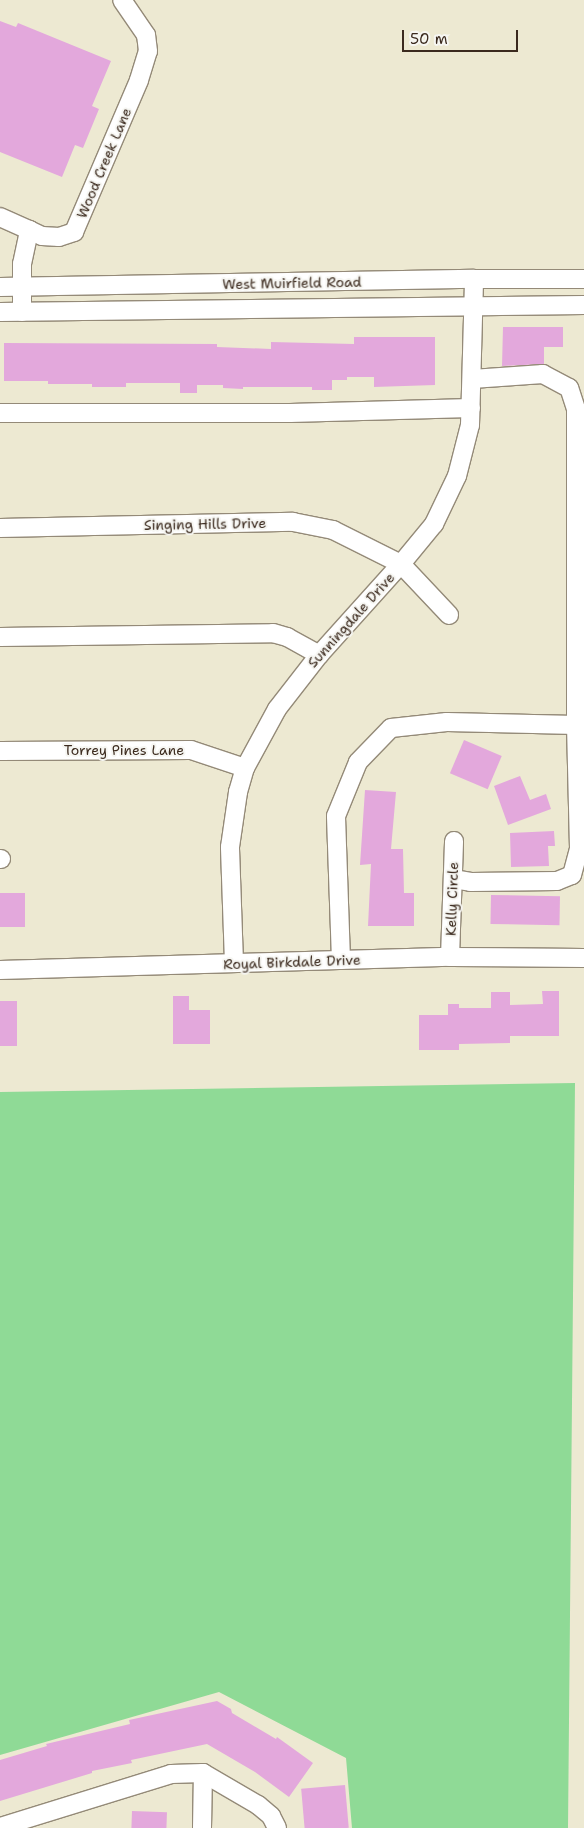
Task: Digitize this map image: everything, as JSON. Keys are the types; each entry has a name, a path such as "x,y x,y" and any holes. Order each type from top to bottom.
{"street":[{"name":"Wood Creek Lane","path":"0,217 42,236 59,237 74,232 122,121 148,51 146,35 122,0"},
{"path":"22,312 22,264 29,230"},
{"name":"West Muirfield Road","path":"0,287 156,286 474,279 584,279"},
{"name":"Sunningdale Drive","path":"234,963 230,847 238,792 245,768 277,709 319,655 402,564 434,524 457,476 470,425 474,279"},
{"name":"West Muirfield Road","path":"0,312 584,305"},
{"path":"453,880 471,882 557,881 572,875 579,848 576,725 576,410 569,388 543,374 472,379"},
{"path":"0,413 290,413 471,408"},
{"name":"Singing Hills Drive","path":"0,528 293,522 333,530 402,564"},
{"path":"402,564 449,615"},
{"path":"0,637 273,634 287,636 319,655"},
{"path":"341,960 336,816 358,762 391,728 447,722 576,725"},
{"name":"Torrey Pines Lane","path":"0,751 191,750 245,768"},
{"name":"Kelly Circle","path":"450,957 454,842"},
{"name":"Royal Birkdale Drive","path":"0,970 450,957 584,958"},
{"path":"0,1827 171,1774 202,1774 258,1804 271,1816 277,1828"},
{"path":"202,1774 202,1828"}],"green space":[{"path":"575,1083 568,1828 352,1828 346,1758 219,1692 0,1755 0,1092"}],"building":[{"path":"0,21 16,27 18,23 111,61 92,106 99,109 83,148 75,145 62,177 0,152"},
{"path":"503,327 563,327 563,347 544,347 544,364 502,366"},
{"path":"354,337 435,337 435,385 374,387 374,377 347,377 347,380 332,380 332,390 312,390 312,387 243,387 243,389 223,388 223,385 197,385 197,393 180,393 180,383 126,383 126,387 92,387 92,384 48,384 48,381 4,381 4,343 217,344 217,347 271,349 271,342 354,344"},
{"path":"464,740 502,756 488,789 450,773"},
{"path":"520,776 530,800 546,794 551,809 508,825 494,786"},
{"path":"365,790 396,792 391,849 403,849 404,893 414,893 414,926 368,926 371,864 360,865"},
{"path":"554,831 555,846 548,846 549,866 511,867 510,833"},
{"path":"0,893 25,893 25,927 0,927"},
{"path":"491,895 560,896 559,925 490,924"},
{"path":"542,991 559,991 559,1036 510,1036 510,1043 459,1044 459,1050 419,1050 419,1015 448,1015 448,1004 459,1004 459,1008 491,1008 491,992 510,992 510,1005 543,1004"},
{"path":"173,996 189,996 189,1010 210,1010 210,1044 173,1044"},
{"path":"0,1001 17,1001 17,1046 0,1046"},
{"path":"217,1701 231,1709 232,1713 276,1739 277,1737 313,1763 289,1797 255,1772 207,1744 131,1760 132,1763 92,1771 92,1773 0,1801 0,1760 47,1746 46,1744 130,1724 129,1720"},
{"path":"345,1785 349,1828 305,1828 301,1789"},
{"path":"132,1811 167,1812 166,1828 131,1828"}]}
